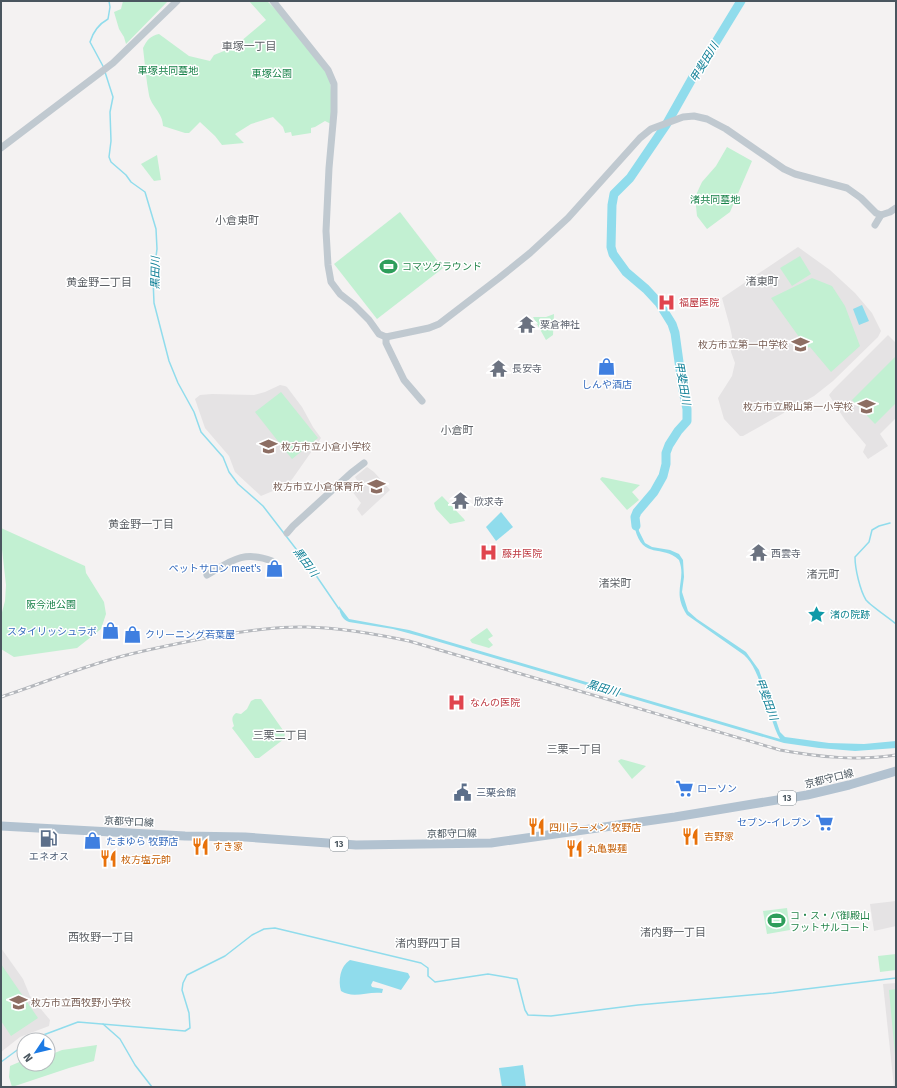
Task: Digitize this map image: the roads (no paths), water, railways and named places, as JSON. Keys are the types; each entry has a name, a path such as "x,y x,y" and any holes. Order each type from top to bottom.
{"main road":[{"name":"京都守口線","path":"1,826 185,836 245,837 356,845 491,843 675,817 807,795 849,785 896,770"}],"street":[{"path":"1,148 105,69 177,1"},
{"path":"273,1 328,70 334,84 334,112 326,232 328,265 331,282 340,294 369,320 379,334 386,337 429,328 447,318 515,265 568,218 640,138 651,129 683,117 701,117 715,122 784,169 804,178 829,182 847,188 861,198 876,213 881,215"},
{"path":"875,225 881,215 896,208"},
{"path":"386,337 386,343 404,380 422,401"},
{"path":"287,533 351,473 364,464"},
{"path":"207,575 226,564 243,557 257,556 272,561"}],"water":[{"path":"862,305 869,321 859,325 853,309"},
{"path":"636,511 639,531 645,543 652,547 670,550 679,554 683,560 684,577 682,592 688,611 697,619 746,652 759,670 780,732 785,737 829,743 864,744 896,741 896,748 855,751 784,743 419,636 393,629 349,622 343,618 340,611 339,606 349,619 409,630 780,739 756,672 750,662 744,655 687,615 682,607 680,599 681,567 679,560 673,555 648,548 643,545 638,539 635,529 633,517"},
{"path":"501,512 513,527 496,541 486,527"},
{"path":"350,960 408,973 410,977 401,990 373,981 371,985 372,987 383,989 382,993 356,995 346,993 341,991 340,978 344,966"},
{"path":"523,1065 526,1087 502,1087 499,1068"}],"waterway":[{"name":"黒田川","path":"104,68 90,42 97,29 108,19 110,7 109,1"},
{"name":"甲斐田川","path":"636,526 635,517 637,512 654,492 663,476 666,464 666,453 669,445 687,421 687,409 675,333 672,324 659,303 646,289 626,272 613,254 611,247 612,205 614,194 630,178 666,125 693,77 741,1"},
{"name":"黒田川","path":"105,72 113,97 110,112 111,141 109,157 111,162 126,175 131,182 145,192 156,229 157,249 153,279 154,303 169,361 178,383 194,412 201,432 223,457 229,472 238,484 263,506 313,571 339,609"},
{"path":"890,523 872,530 869,542 855,557 855,562 860,585 866,600 896,624"},
{"path":"51,1032 78,1022 185,1031 190,1028 189,1013 182,990 183,983 187,975 225,956 252,935 264,929 275,928 421,963 428,968 428,976 435,982 488,974 517,979 525,1010 528,1015 551,1016 638,1005 773,993 896,978"},
{"path":"103,1024 120,1039 135,1065 152,1087"},
{"path":"1,1062 16,1051"}],"railway":[{"path":"1,697 104,661 153,649 211,637 259,630 283,627 320,628 359,632 409,641 780,750 809,755 852,758 896,755"}],"place":[{"name":"コマツグラウンド","path":"389,266"},
{"name":"福屋医院","path":"666,302"},
{"name":"粟倉神社","path":"527,324"},
{"name":"枚方市立第一中学校","path":"801,344"},
{"name":"しんや酒店","path":"607,367"},
{"name":"長安寺","path":"499,368"},
{"name":"枚方市立殿山第一小学校","path":"866,406"},
{"name":"枚方市立小倉小学校","path":"268,446"},
{"name":"枚方市立小倉保育所","path":"376,486"},
{"name":"欣求寺","path":"461,501"},
{"name":"藤井医院","path":"489,553"},
{"name":"西雲寺","path":"758,553"},
{"name":"ペットサロン meet's","path":"274,568"},
{"name":"渚の院跡","path":"817,614"},
{"name":"スタイリッシュラボ","path":"110,631"},
{"name":"クリーニング若葉屋","path":"132,634"},
{"name":"なんの医院","path":"457,702"},
{"name":"ローソン","path":"684,788"},
{"name":"三栗会館","path":"463,792"},
{"name":"セブン-イレブン","path":"824,822"},
{"name":"四川ラーメン 牧野店","path":"536,827"},
{"name":"吉野家","path":"691,836"},
{"name":"エネオス","path":"49,839"},
{"name":"たまゆら 牧野店","path":"93,841"},
{"name":"すき家","path":"200,846"},
{"name":"丸亀製麺","path":"574,848"},
{"name":"枚方塩元帥","path":"108,859"},
{"name":"コ・ス・パ御殿山 フットサルコート","path":"777,921"},
{"name":"枚方市立西牧野小学校","path":"18,1002"}],"district":[{"name":"車塚一丁目","path":"249,46"},
{"name":"小倉東町","path":"237,220"},
{"name":"渚東町","path":"762,281"},
{"name":"黄金野二丁目","path":"99,282"},
{"name":"小倉町","path":"457,430"},
{"name":"黄金野一丁目","path":"141,524"},
{"name":"渚元町","path":"823,574"},
{"name":"渚栄町","path":"615,583"},
{"name":"三栗二丁目","path":"280,735"},
{"name":"三栗一丁目","path":"574,749"},
{"name":"渚内野一丁目","path":"673,932"},
{"name":"西牧野一丁目","path":"101,937"},
{"name":"渚内野四丁目","path":"428,943"}],"park label":[{"name":"車塚共同墓地","path":"168,70"},
{"name":"車塚公園","path":"272,73"},
{"name":"渚共同墓地","path":"715,199"},
{"name":"阪今池公園","path":"51,604"}]}
